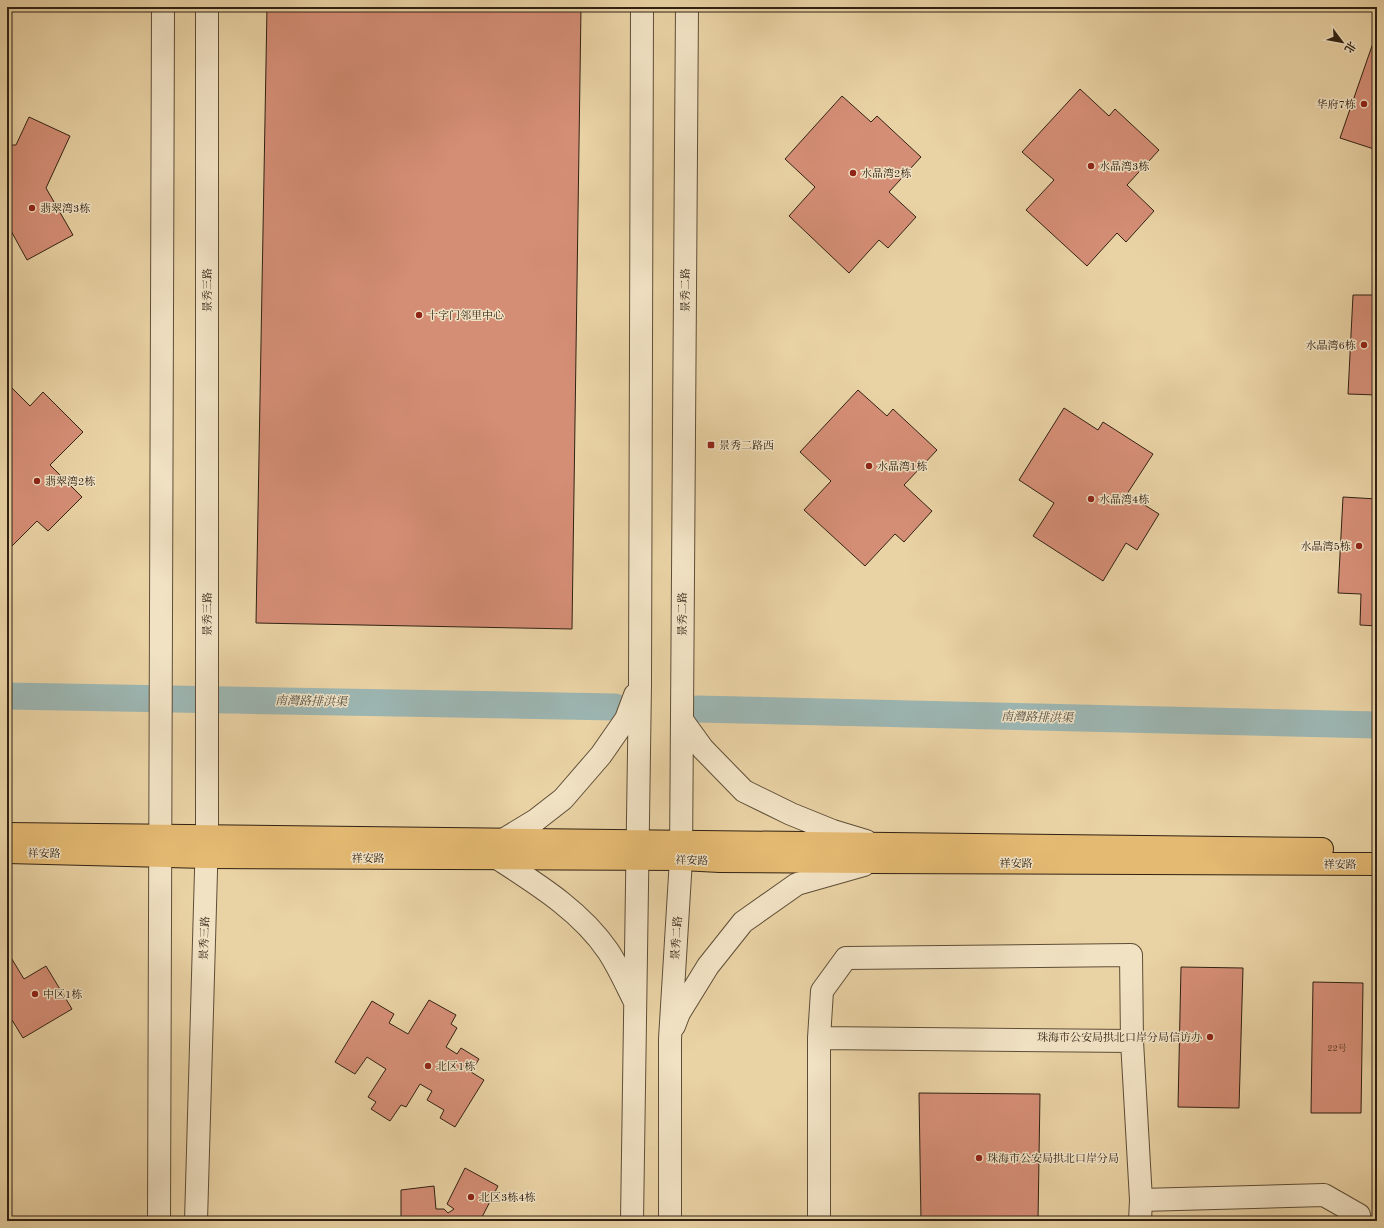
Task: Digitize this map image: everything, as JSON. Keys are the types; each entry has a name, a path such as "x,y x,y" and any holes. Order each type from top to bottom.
{"main road":[{"name":"祥安路","path":"7,834 160,846"},
{"name":"祥安路","path":"7,852 160,846 681,850 720,861 872,853 1377,850"},
{"name":"祥安路","path":"872,853 1377,864"}],"street":[{"path":"159,1221 163,7"},
{"name":"景秀三路","path":"196,1221 207,846 207,7"},
{"path":"632,1221 640,685 642,7"},
{"name":"景秀二路","path":"670,1221 670,1039 681,850 687,7"},
{"path":"636,1003 608,951 586,923 500,849 563,798 601,755 626,719 640,685"},
{"path":"682,720 703,749 744,791 790,814 832,831 872,853"},
{"path":"670,1039 679,1013 708,966 743,922 797,884 872,853"},
{"path":"819,1221 819,1038 822,991 846,958 1131,956 1132,1041 1140,1210 1324,1195 1359,1215 1360,1221"},
{"path":"819,1038 1132,1041"}],"building":[{"name":"十字门邻里中心","path":"267,7 581,7 572,629 256,623"},
{"name":"华府7栋","path":"1373,43 1377,45 1377,150 1340,138"},
{"name":"水晶湾3栋","path":"1080,89 1109,116 1115,109 1159,150 1127,185 1154,211 1126,242 1117,233 1087,266 1026,210 1054,180 1022,152"},
{"name":"水晶湾2栋","path":"842,96 871,122 877,116 921,157 889,192 916,217 888,248 879,240 849,273 789,216 815,187 785,159"},
{"name":"翡翠湾3栋","path":"29,117 70,136 46,188 73,235 27,260 10,229 7,229 7,145 16,145"},
{"name":"水晶湾6栋","path":"1353,295 1377,295 1377,395 1348,394"},
{"name":"翡翠湾2栋","path":"7,383 30,406 43,392 83,432 50,465 82,497 48,531 37,521 8,550"},
{"name":"水晶湾1栋","path":"858,390 887,416 893,409 937,450 904,485 932,511 904,542 895,534 865,566 804,510 831,481 800,452"},
{"name":"水晶湾4栋","path":"1064,408 1098,430 1103,422 1153,454 1127,494 1159,514 1137,550 1126,543 1103,581 1033,536 1054,503 1019,480"},
{"name":"水晶湾5栋","path":"1343,497 1377,499 1377,626 1360,625 1361,594 1338,593"},
{"name":"中区1栋","path":"7,951 24,979 46,966 72,1009 23,1038 12,1020 7,1023"},
{"name":"珠海市公安局拱北口岸分局信访办","path":"1181,967 1243,968 1239,1108 1178,1107"},
{"path":"1313,982 1363,983 1361,1113 1311,1113"},
{"name":"北区1栋","path":"429,1000 456,1015 451,1024 457,1028 446,1047 457,1054 461,1048 479,1059 471,1072 484,1080 455,1127 440,1118 444,1110 427,1100 432,1091 420,1084 406,1107 401,1105 390,1121 371,1109 376,1102 368,1097 386,1069 367,1057 355,1074 335,1062 372,1001 394,1014 389,1023 408,1034"},
{"name":"珠海市公安局拱北口岸分局","path":"919,1093 1040,1094 1038,1221 921,1221"},
{"name":"北区3栋4栋","path":"465,1168 498,1186 482,1217 482,1221 401,1221 401,1190 434,1186 436,1209 444,1209 448,1213 454,1209 447,1204"}],"waterway":[{"name":"南灣路排洪渠","path":"7,696 615,707"},
{"name":"南灣路排洪渠","path":"697,709 1377,725"}],"place":[{"name":"华府7栋","path":"1364,104"},
{"name":"水晶湾3栋","path":"1091,166"},
{"name":"水晶湾2栋","path":"853,173"},
{"name":"翡翠湾3栋","path":"32,208"},
{"name":"十字门邻里中心","path":"419,315"},
{"name":"水晶湾6栋","path":"1364,345"},
{"name":"景秀二路西","path":"711,445"},
{"name":"水晶湾1栋","path":"869,466"},
{"name":"翡翠湾2栋","path":"37,481"},
{"name":"水晶湾4栋","path":"1091,499"},
{"name":"水晶湾5栋","path":"1359,546"},
{"name":"中区1栋","path":"35,994"},
{"name":"珠海市公安局拱北口岸分局信访办","path":"1210,1037"},
{"name":"北区1栋","path":"428,1066"},
{"name":"珠海市公安局拱北口岸分局","path":"979,1158"},
{"name":"北区3栋4栋","path":"471,1197"}]}
